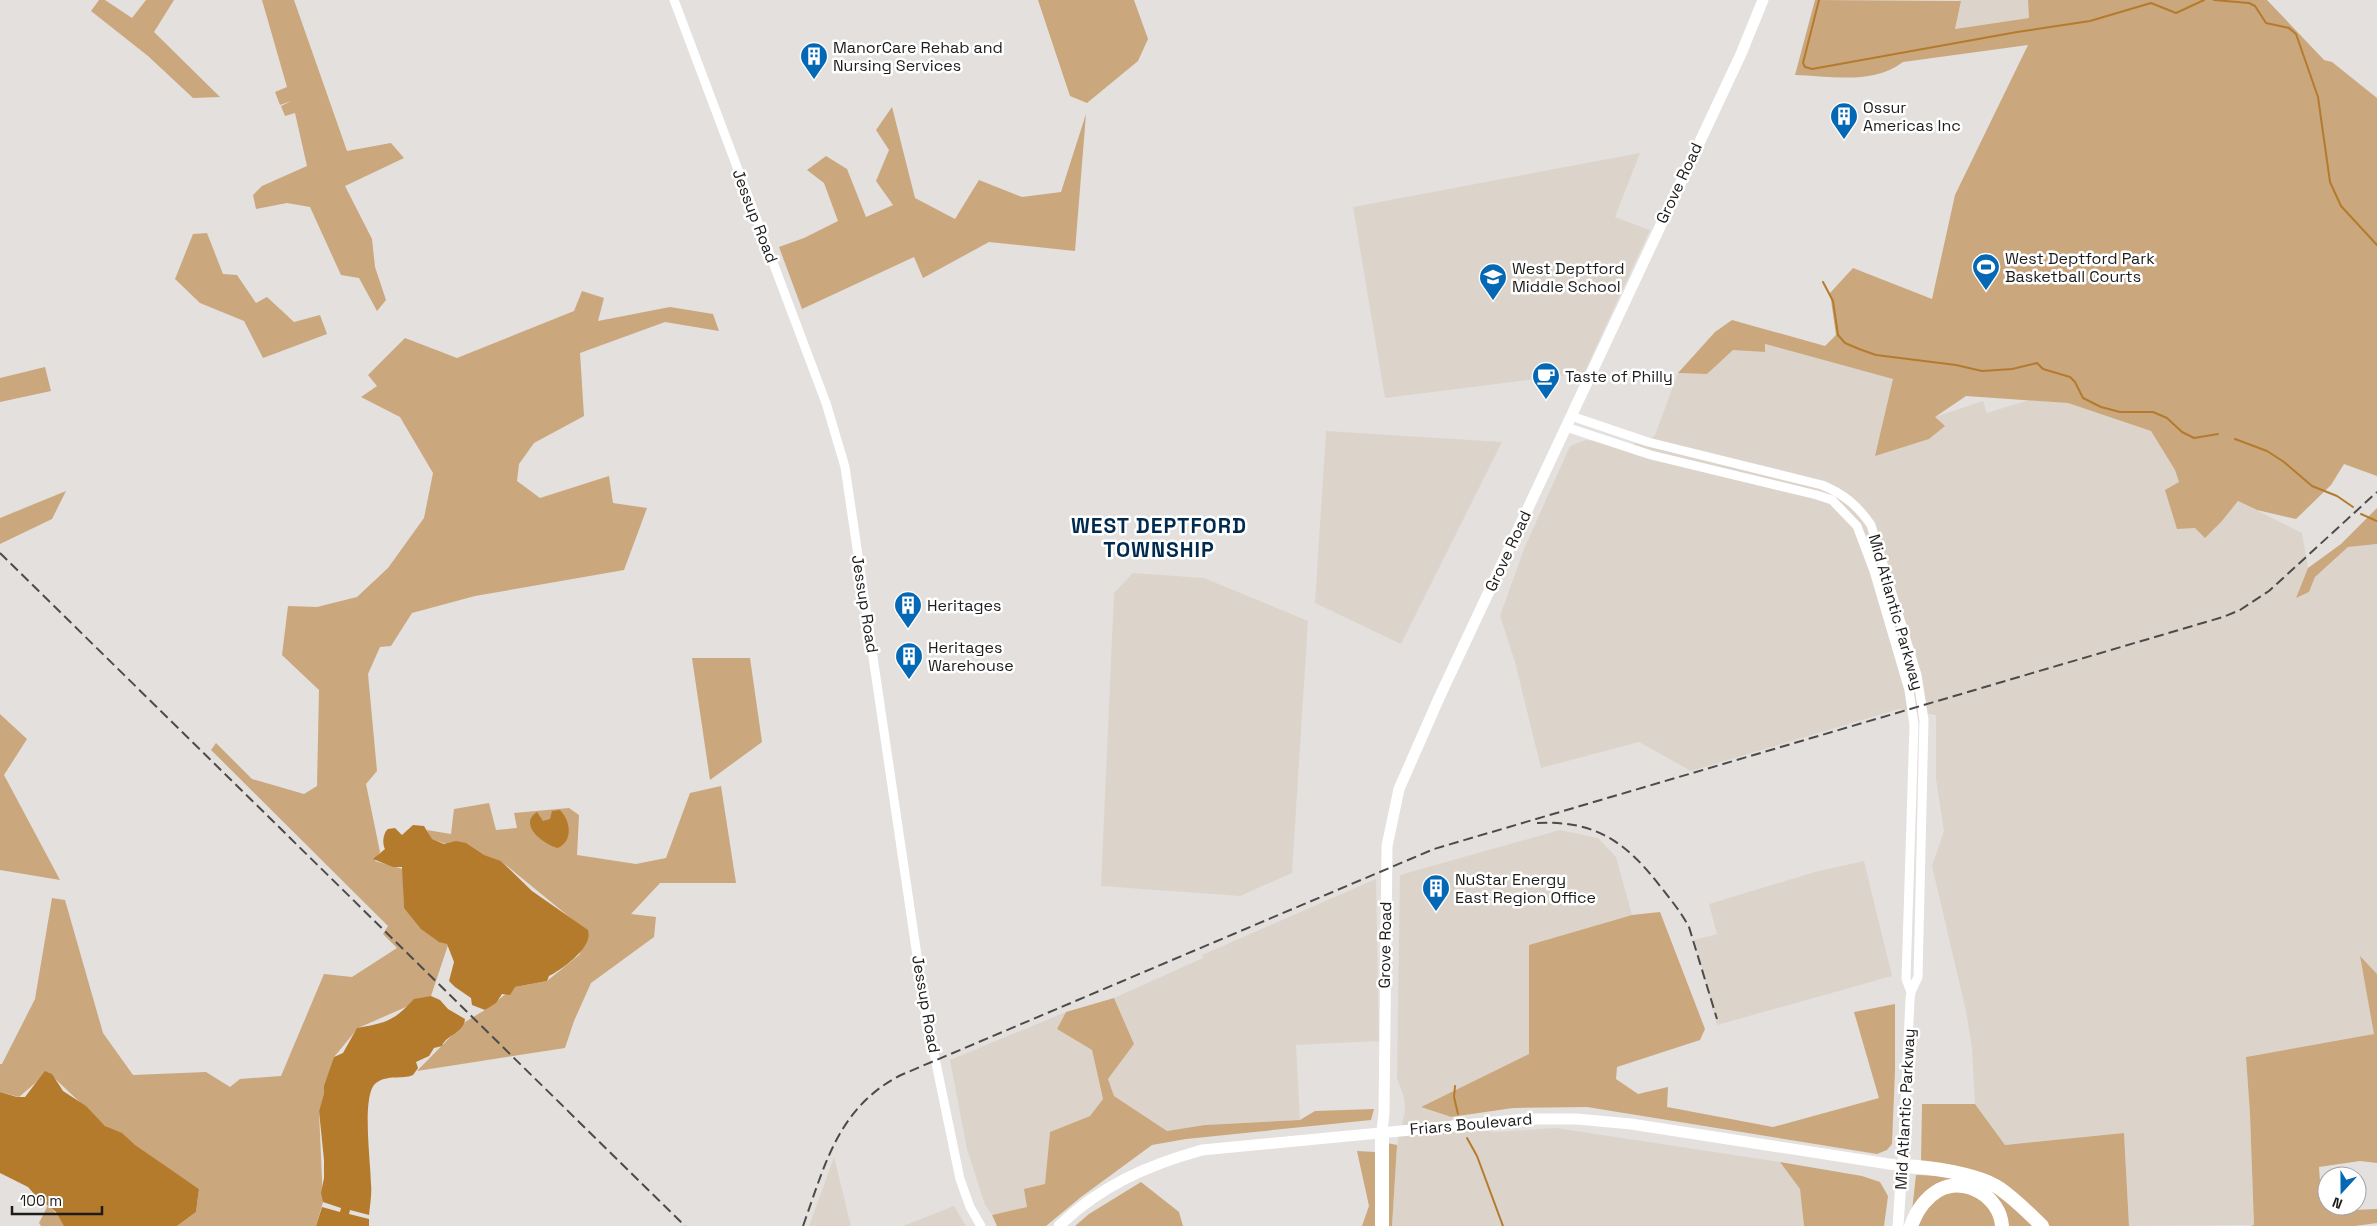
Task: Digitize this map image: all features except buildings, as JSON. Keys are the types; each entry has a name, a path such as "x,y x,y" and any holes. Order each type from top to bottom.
{"highway":[{"path":"1382,1132 1382,1226"},
{"path":"1902,1166 1917,1167 1985,1180 2016,1200 2042,1226"},
{"path":"1910,1226 1916,1213 1927,1199 1940,1189 1957,1186 1974,1189 1989,1198 1999,1212 2002,1226"}],"main road":[{"name":"Grove Road","path":"1382,1132 1386,869 1393,812 1407,770 1741,54 1763,0"},
{"name":"Friars Boulevard","path":"1059,1226 1102,1190 1140,1170 1202,1150 1526,1119 1587,1119 1631,1124 1902,1166"},
{"name":"Mid Atlantic Parkway","path":"1898,1226 1902,1166"}],"street":[{"name":"Jessup Road","path":"674,0 826,403 845,467 927,1018 960,1179 970,1207 981,1226"},
{"name":"Mid Atlantic Parkway","path":"1568,422 1651,455 1816,495 1837,504 1857,526 1874,571 1905,677 1913,717 1914,759 1909,830 1906,979 1911,992"},
{"name":"Mid Atlantic Parkway","path":"1568,422 1822,484 1837,491 1851,501 1871,525 1917,675 1924,720 1918,977 1911,992 1902,1166"}],"shaded area":[{"path":"99,0 105,0 132,18 146,0 174,0 154,32 220,97 193,98 148,56 91,11"},
{"path":"262,0 294,0 347,151 391,143 404,158 345,186 372,239 375,267 386,300 377,311 359,278 341,275 310,207 287,203 256,209 253,195 262,186 307,166 295,113 285,116 281,106 291,101 280,105 275,92 287,87"},
{"path":"1038,0 1134,0 1148,39 1138,61 1087,103 1070,96"},
{"path":"1815,0 1961,1 1955,29 2029,18 2028,0 2267,0 2324,60 2332,62 2377,98 2377,476 2344,464 2331,485 2296,519 2257,510 2238,501 2205,538 2195,528 2177,529 2165,490 2179,482 2175,470 2151,431 2068,403 1966,396 1935,417 1945,426 1929,439 1875,456 1893,379 1765,344 1765,352 1733,350 1707,374 1678,373 1715,332 1732,320 1825,346 1836,335 1830,293 1853,268 1932,299 1955,195 2028,45 1903,62 1878,74 1851,78 1795,75"},
{"path":"1956,0 2028,0 2030,18 1955,29 1961,1"},
{"path":"892,107 915,198 955,219 979,180 1022,197 1061,192 1086,114 1075,251 989,242 923,278 914,257 802,309 779,247 804,238 838,221 824,183 807,170 826,156 847,169 866,217 893,205 876,181 889,150 876,130"},
{"name":"West Deptford Middle School","path":"1640,153 1615,217 1650,230 1584,373 1385,398 1353,207"},
{"path":"207,233 223,274 237,275 256,303 267,297 294,322 320,315 327,334 263,358 244,321 200,303 175,279 193,234"},
{"path":"582,291 604,298 598,321 670,307 713,314 719,331 665,322 580,353 584,416 534,443 519,464 517,481 540,498 609,476 613,503 647,508 624,570 475,596 412,613 391,646 380,647 368,674 377,771 366,784 380,852 375,861 403,869 404,908 448,945 431,996 358,1028 334,1057 319,1111 323,1202 316,1226 177,1226 196,1212 199,1189 105,1126 48,1072 19,1097 0,1092 0,1064 2,1064 35,999 52,898 65,900 103,1033 133,1075 206,1072 230,1087 240,1079 281,1076 324,974 352,977 397,948 383,934 388,926 211,750 216,743 252,779 304,794 317,786 319,690 282,655 288,606 317,607 357,597 388,568 424,518 433,473 400,417 361,397 377,386 368,375 405,338 457,358 574,311"},
{"path":"1764,344 1894,379 1876,455 1935,417 1983,401 1987,413 2029,400 2068,403 2151,431 2175,470 2195,528 2205,537 2222,521 2238,501 2302,533 2308,568 2296,598 2309,592 2315,577 2348,547 2377,544 2377,974 2360,957 2375,1034 2246,1057 2254,1225 2129,1226 2124,1133 2005,1145 1975,1104 1972,1048 1966,1011 1932,866 1944,831 1936,779 1936,715 1899,709 1691,771 1639,742 1541,768 1515,662 1500,616 1524,549 1570,446 1586,440 1621,445 1648,442 1655,435 1678,373 1707,374 1733,349 1765,352"},
{"path":"45,367 51,391 0,402 0,378"},
{"path":"1326,431 1502,442 1401,644 1315,603"},
{"path":"66,491 52,519 0,544 0,518"},
{"path":"2377,508 2377,544 2348,547 2315,577 2309,592 2296,598 2308,568 2341,544"},
{"path":"1133,573 1204,578 1308,621 1292,873 1240,896 1101,886 1114,593"},
{"path":"692,658 750,658 762,742 710,780"},
{"path":"0,714 27,739 4,775 60,880 0,870"},
{"path":"721,786 736,883 660,883 631,914 656,917 654,937 591,983 574,1021 565,1048 417,1071 465,1022 485,1010 515,987 547,981 579,955 589,933 501,861 431,839 427,830 451,834 454,809 489,803 496,830 517,828 514,813 569,808 579,815 577,855 636,864 666,858 690,793"},
{"path":"560,810 564,815 569,830 566,841 558,848 540,839 531,828 530,823 532,817 537,812 543,821 550,819 552,811"},
{"path":"413,825 424,826 432,839 444,844 456,841 466,843 484,855 501,861 532,891 588,930 589,937 582,950 569,963 549,976 547,981 515,987 510,995 502,994 496,1003 485,1010 472,1005 471,998 449,981 454,962 447,944 439,942 421,929 404,908 402,867 393,867 373,859 385,849 384,839 388,829 395,828 402,835"},
{"path":"1560,830 1598,838 1616,857 1632,915 1529,945 1530,1054 1421,1107 1493,1132 1556,1128 1780,1162 1800,1189 1804,1226 1392,1226 1397,1145 1405,1111 1404,1097 1397,1078 1400,875"},
{"path":"1864,861 1892,976 1717,1025 1694,940 1717,934 1709,904 1815,872"},
{"path":"1376,879 1379,1041 1296,1045 1300,1120 1205,1125 1167,1131 1114,1096 1108,1079 1134,1044 1114,998 1203,958 1202,955"},
{"path":"1660,912 1705,1029 1700,1040 1617,1067 1616,1079 1638,1094 1668,1087 1667,1107 1773,1127 1879,1098 1854,1012 1895,1004 1892,1144 1887,1150 1877,1154 1587,1107 1513,1108 1451,1117 1421,1107 1529,1054 1529,945 1632,915"},
{"path":"2360,956 2377,974 2377,1163 2360,1161 2317,1166 2317,1216 2367,1216 2367,1209 2377,1209 2377,1223 2355,1226 2250,1226 2254,1225 2246,1057 2374,1034"},
{"path":"431,996 440,1000 448,1009 465,1019 464,1024 442,1046 434,1048 429,1056 416,1062 418,1068 413,1075 381,1080 371,1090 368,1115 371,1188 369,1215 350,1210 349,1214 369,1219 369,1226 316,1226 322,1207 340,1212 341,1208 323,1202 321,1193 324,1178 324,1160 319,1111 324,1086 334,1057 343,1053 357,1028 389,1020 401,1012 414,999"},
{"path":"1114,998 1134,1044 1108,1079 1114,1096 1167,1131 1205,1125 1300,1120 1315,1111 1374,1109 1371,1120 1186,1139 1152,1145 1081,1197 1046,1226 997,1226 992,1215 1027,1207 1024,1189 1045,1184 1050,1132 1090,1116 1103,1099 1092,1050 1057,1029 1066,1012"},
{"path":"1066,1012 1057,1029 1092,1050 1103,1099 1090,1116 1050,1132 1045,1185 1027,1207 992,1215 985,1205 967,1149 950,1060"},
{"path":"45,1071 52,1074 63,1091 86,1106 105,1126 122,1133 135,1145 199,1189 196,1212 177,1226 64,1226 56,1212 28,1187 0,1173 0,1092 17,1097 25,1097"},
{"path":"1922,1104 1975,1104 2005,1145 2124,1133 2129,1226 2050,1226 1991,1176 1921,1161"},
{"path":"1387,1143 1397,1145 1392,1226 1386,1226"},
{"path":"1357,1151 1376,1152 1375,1226 1362,1226 1369,1206"},
{"path":"834,1157 851,1226 809,1226"},
{"path":"1780,1162 1862,1176 1880,1182 1888,1196 1884,1226 1804,1226 1800,1189"},
{"path":"1916,1175 1963,1179 1986,1185 2010,1201 2037,1226 2006,1226 2005,1218 1953,1180 1912,1211"},
{"path":"1141,1182 1179,1212 1183,1226 1075,1226 1089,1214"},
{"path":"1954,1190 1977,1195 1995,1210 1996,1226 1915,1226 1936,1197"},
{"path":"48,1205 68,1226 41,1226 39,1223"},
{"path":"954,1206 966,1226 903,1226"}],"waterway":[{"path":"1819,0 1803,63 1805,67 1812,69 2017,32 2090,21 2151,3 2176,13 2204,0"},
{"path":"2214,0 2249,3 2255,6 2266,23 2289,28 2296,34 2318,97 2330,182 2341,206 2377,245"},
{"path":"1823,282 1833,301 1838,335 1845,343 1859,349 1876,355 1956,365 1982,371 2012,369 2037,363 2043,369 2070,377 2075,382 2083,398 2101,407 2120,412 2153,412 2167,418 2182,432 2194,438 2218,434"},
{"path":"2235,439 2267,451 2284,462 2312,486 2337,496 2353,507"},
{"path":"2361,514 2377,521"},
{"path":"1455,1086 1454,1097 1458,1114"},
{"path":"1467,1138 1477,1156 1503,1226"}],"railway":[{"path":"803,1226 827,1160 848,1121 862,1104 880,1088 901,1075 1434,849 2223,617 2240,610 2269,591 2377,492"},
{"path":"0,553 685,1226"},
{"path":"1537,823 1576,825 1592,830 1608,837 1635,857 1676,906 1689,927 1717,1019"}],"place":[{"name":"ManorCare Rehab and Nursing Services","path":"814,80"},
{"name":"Ossur Americas Inc","path":"1844,140"},
{"name":"West Deptford Park Basketball Courts","path":"1986,291"},
{"name":"West Deptford Middle School","path":"1493,301"},
{"name":"Taste of Philly","path":"1546,400"},
{"name":"Heritages","path":"908,629"},
{"name":"Heritages Warehouse","path":"909,680"},
{"name":"NuStar Energy East Region Office","path":"1436,912"}],"district":[{"name":"WEST DEPTFORD TOWNSHIP","path":"1159,537"}]}
